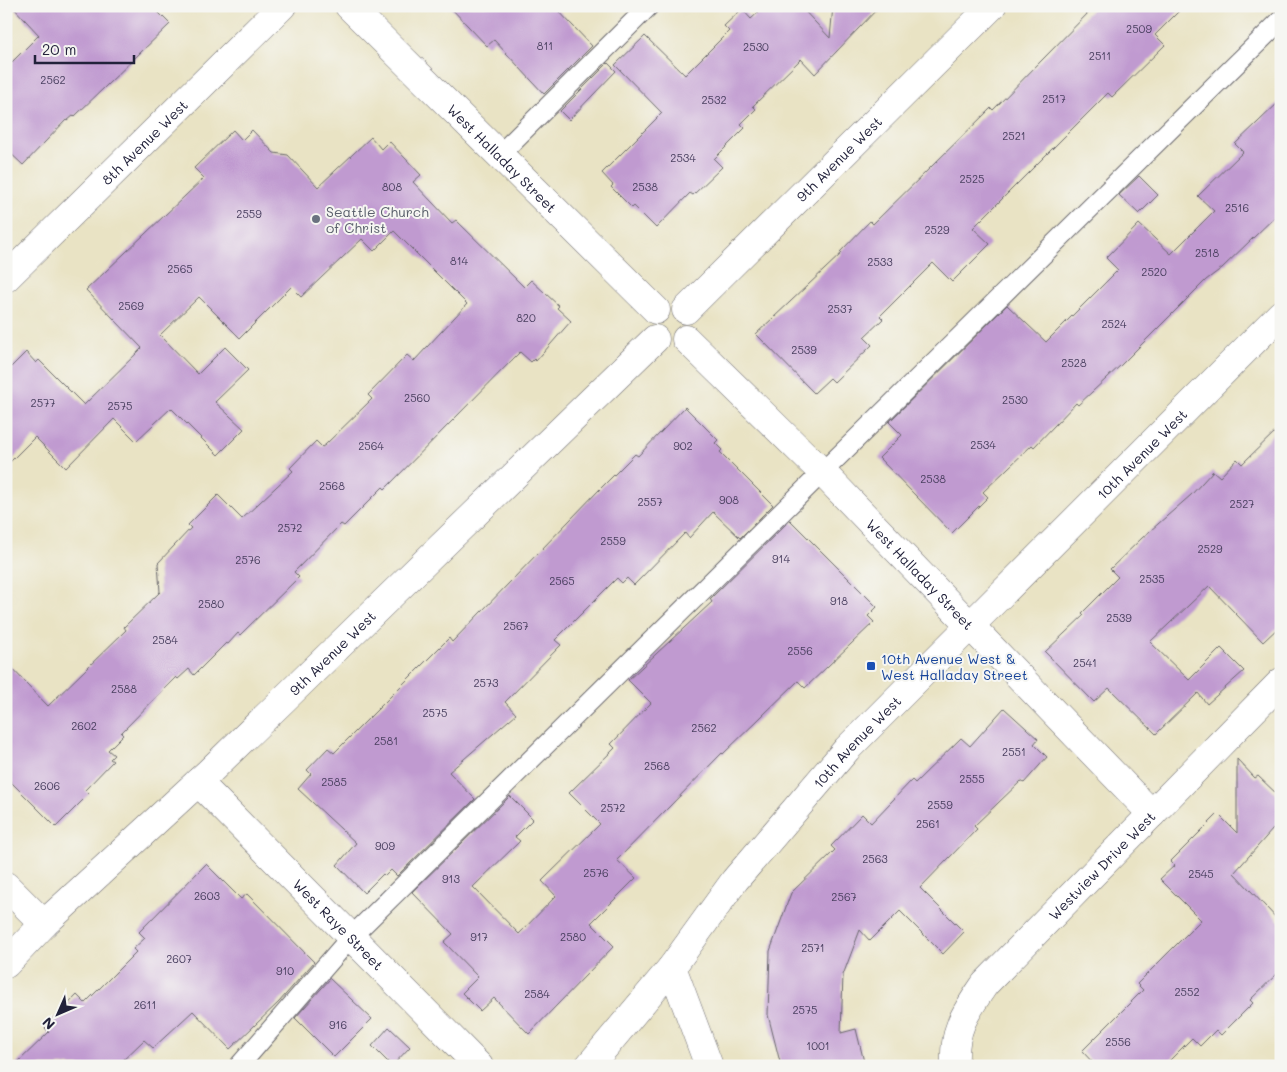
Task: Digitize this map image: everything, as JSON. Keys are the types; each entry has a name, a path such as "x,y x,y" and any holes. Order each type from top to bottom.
{"street":[{"name":"8th Avenue West","path":"6,278 282,6"},
{"name":"West Halladay Street","path":"349,6 656,310"},
{"name":"9th Avenue West","path":"686,310 992,6"},
{"path":"670,304 686,310 692,324 686,339 672,346 664,345 655,339 650,329 650,322 656,310 670,304"},
{"name":"10th Avenue West","path":"589,1066 672,967 735,880 791,812 847,749 1281,314"},
{"name":"9th Avenue West","path":"6,964 44,924 198,782 655,339"},
{"name":"West Halladay Street","path":"686,339 822,472 1152,814"},
{"name":"Westview Drive West","path":"955,1066 954,1045 962,1017 985,984 1281,682"},
{"name":"West Raye Street","path":"198,782 479,1066"},
{"path":"6,886 44,924"},
{"path":"672,967 709,1066"}],"lane":[{"path":"499,155 649,6"},
{"path":"239,1066 351,937 1281,20"}],"building":[{"path":"12,6 152,6 170,24 75,116 66,120 23,165 6,149 6,68 39,35"},
{"path":"449,6 554,6 592,46 544,94 494,40 487,46"},
{"path":"765,6 800,6 830,38 833,6 880,6 815,74 801,59 753,106 756,109 741,124 745,128 714,159 722,167 693,195 690,193 656,228 611,187 613,185 602,173 662,113 615,65 645,36 685,75 729,31 724,26 742,9 751,19"},
{"path":"1095,6 1184,6 1155,35 1165,45 1112,97 1108,93 973,228 990,244 952,282 933,263 880,316 883,319 864,337 872,345 834,382 830,378 814,393 756,334 842,253 840,252 870,221 873,224 991,108 993,110"},
{"path":"608,63 616,71 569,120 560,111"},
{"path":"1281,100 1281,211 1222,268 1206,280 1121,365 1078,405 1076,403 1034,447 1032,445 983,492 988,497 952,533 879,458 902,435 889,422 1007,305 1046,342 1118,270 1106,258 1139,224 1171,254 1214,211 1198,196 1243,152 1235,144"},
{"path":"233,130 242,140 252,130 274,153 288,155 318,187 371,137 381,149 389,141 421,175 413,182 452,223 456,220 524,287 531,280 559,306 557,308 571,321 536,361 534,359 531,362 520,352 385,489 383,487 344,526 341,524 294,572 299,577 240,635 238,633 228,644 226,643 194,675 189,669 178,679 176,677 121,733 123,735 108,750 114,755 110,759 113,761 85,790 89,794 56,827 6,777 6,662 48,706 126,630 124,627 160,592 158,563 191,528 188,525 218,495 242,519 293,471 290,468 316,441 322,447 325,445 372,399 368,395 407,355 414,361 467,304 394,231 374,251 362,239 301,297 291,287 240,338 199,297 160,335 198,374 225,347 248,370 215,402 244,429 218,455 171,408 136,441 114,419 66,468 35,437 6,466 6,372 26,352 36,363 39,360 84,405 142,348 86,290 204,178 194,168"},
{"path":"1139,176 1158,195 1139,214 1119,195"},
{"path":"685,407 718,440 715,443 722,450 720,452 773,505 740,538 713,512 689,538 685,533 634,585 627,578 622,583 617,578 555,640 561,645 505,702 516,714 449,772 475,799 397,876 391,870 385,876 383,874 364,893 337,865 356,843 298,789 311,774 307,770 328,748 334,753 449,638 452,642 599,490 635,454 638,456"},
{"path":"1281,426 1281,625 1263,642 1209,586 1150,642 1189,680 1221,648 1244,671 1207,704 1198,693 1156,734 1109,688 1094,702 1045,652 1084,615 1082,613 1118,577 1110,569 1142,538 1191,495 1213,471 1220,477 1237,459 1242,464"},
{"path":"790,520 877,607 868,616 874,622 805,688 798,681 722,753 617,860 636,878 591,923 614,946 529,1034 494,998 480,1011 462,993 478,977 444,942 453,934 412,892 510,796 533,819 515,837 520,841 473,887 519,934 556,896 542,881 600,824 569,793 615,748 611,744 651,703 628,680 712,602 710,599"},
{"path":"1004,708 1038,739 1034,744 1047,757 1024,783 1021,781 974,826 977,829 920,888 964,932 943,954 900,911 870,941 860,930 843,975 841,1033 856,1029 865,1066 781,1066 768,1015 770,951 791,893 835,850 831,846 862,814 871,823 912,780 915,783 961,738 970,746"},
{"path":"1237,759 1255,778 1258,776 1281,798 1281,820 1234,873 1281,923 1281,970 1250,1000 1253,1003 1221,1035 1216,1030 1200,1046 1192,1038 1164,1066 1096,1066 1082,1051 1143,990 1137,984 1201,920 1160,879 1174,866 1170,862 1218,814 1237,833"},
{"path":"206,864 241,899 247,894 314,962 279,1002 230,1049 193,1011 153,1048 144,1040 117,1066 14,1066 49,1032 45,1028 77,995 85,1003 136,952 133,949 145,938 139,932"},
{"path":"330,979 372,1019 334,1057 295,1018"},
{"path":"389,1027 410,1047 392,1066 372,1046"}],"place":[{"name":"Seattle Church of Christ","path":"316,219"},
{"name":"10th Avenue West & West Halladay Street","path":"871,666"}]}
